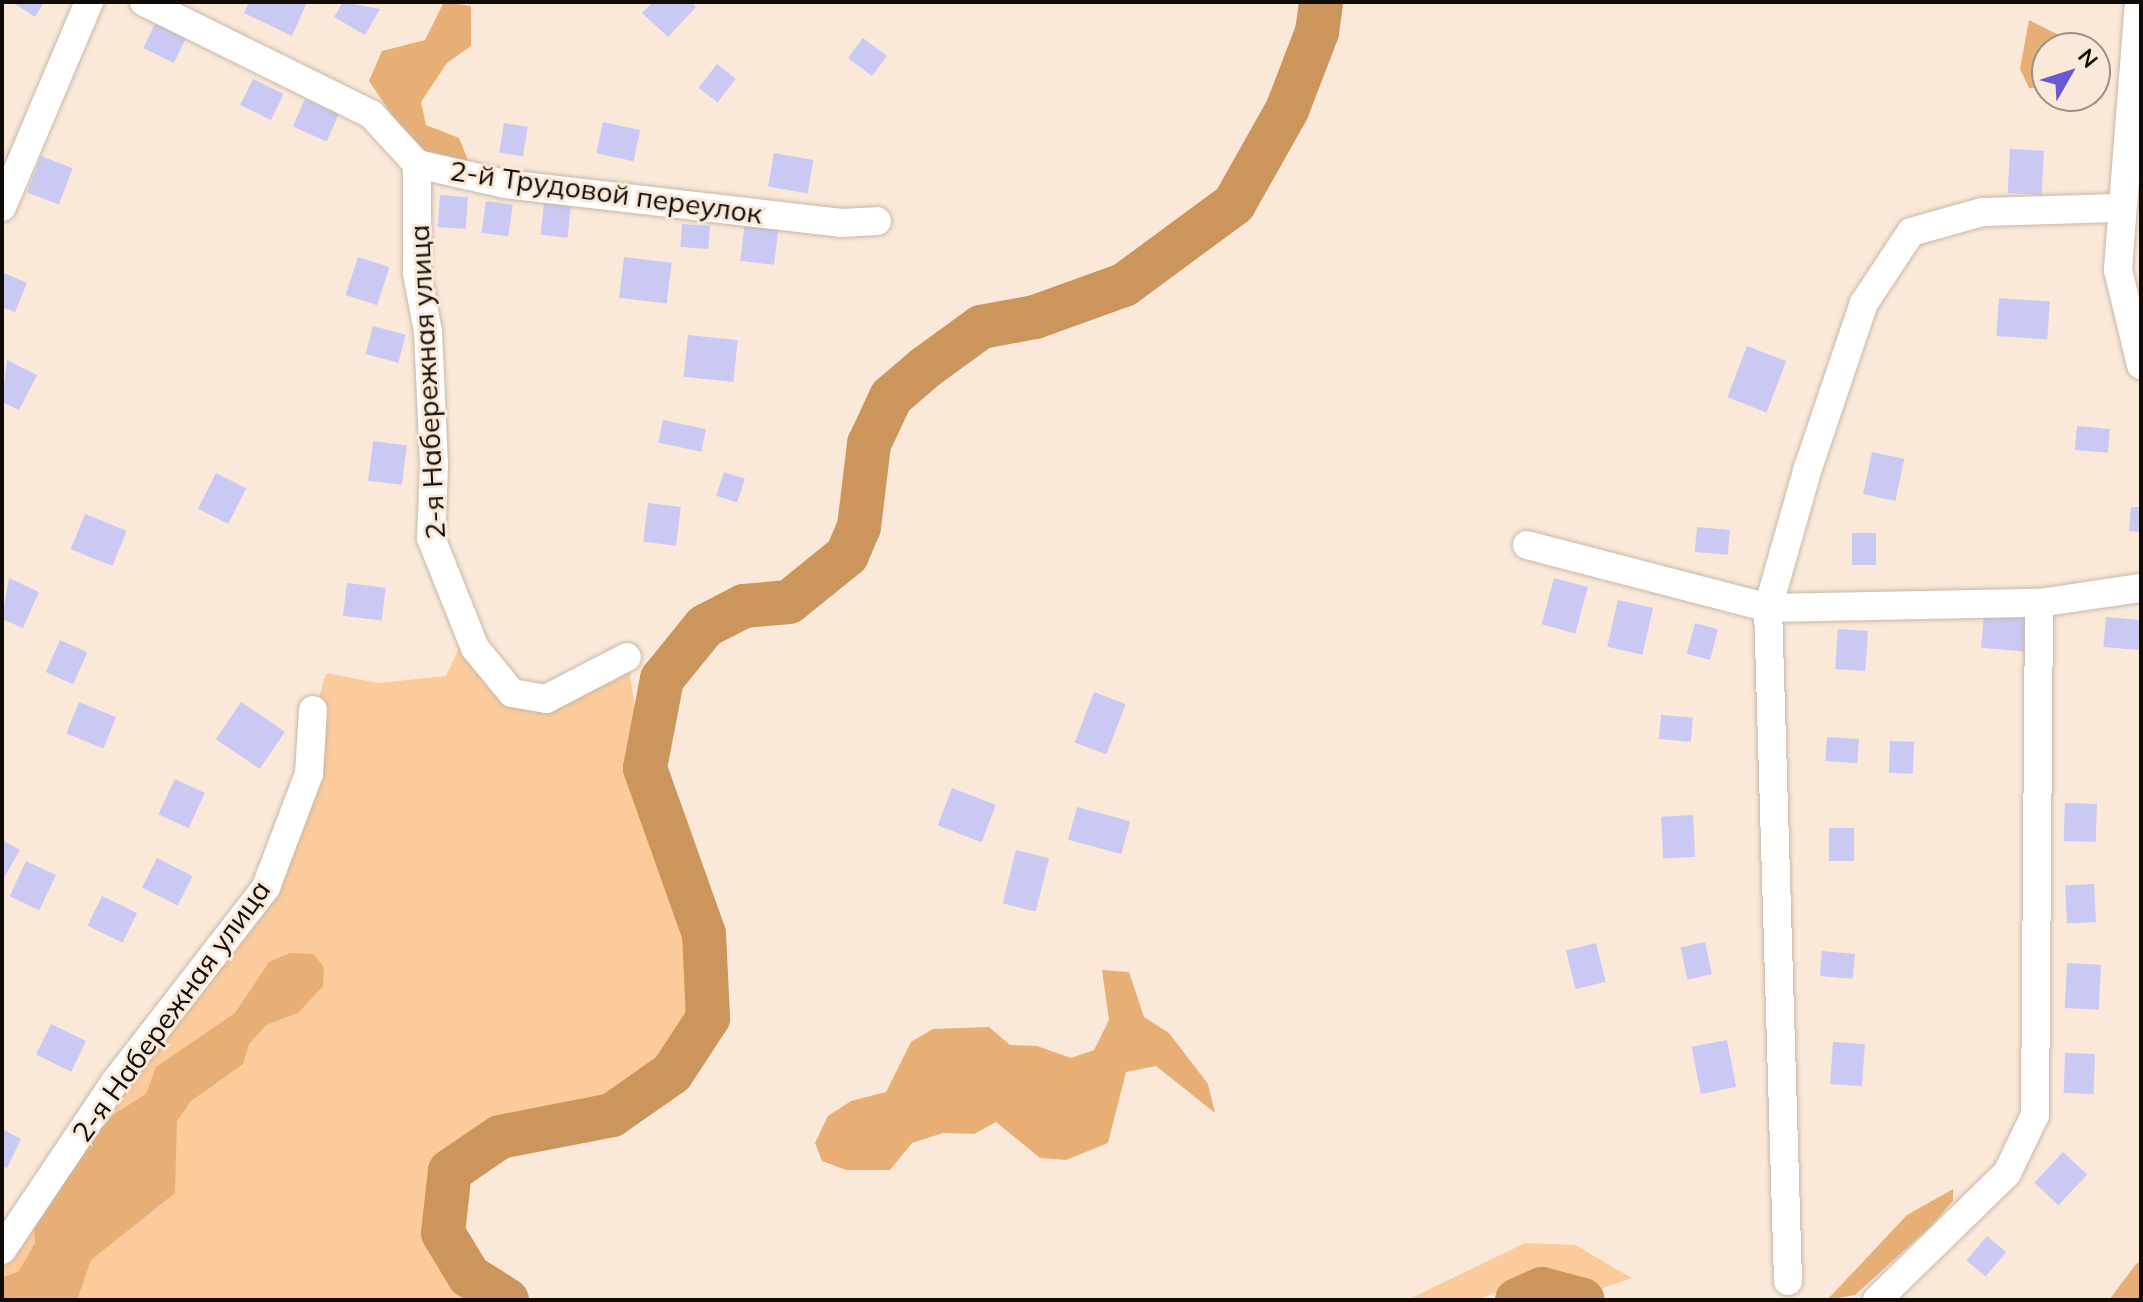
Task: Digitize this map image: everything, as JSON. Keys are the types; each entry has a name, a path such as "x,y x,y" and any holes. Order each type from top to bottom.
{"street":[{"path":"2,207 89,2"},
{"name":"2-й Трудовой переулок","path":"144,2 371,114 417,164 505,184 841,223 877,221"},
{"path":"2139,2 2119,208 2118,270 2141,365"},
{"name":"2-я Набережная улица","path":"417,164 417,273 428,332 434,466 431,538 475,648 512,693 546,699 627,657"},
{"path":"1788,1281 1768,608 1864,303 1911,232 1982,212 2119,208"},
{"path":"1527,545 1768,608 2039,603 2141,588"},
{"path":"1877,1300 2007,1173 2035,1115 2039,603"},
{"name":"2-я Набережная улица","path":"2,1250 115,1082 266,887 309,774 313,710"}],"shaded area":[{"path":"444,2 471,6 471,46 447,63 421,102 426,125 459,138 470,165 417,152 369,81 382,51 425,40"},
{"path":"2029,20 2053,32 2031,32 2031,88 2020,69"},
{"path":"461,644 546,699 627,657 645,768 704,934 708,1018 672,1073 612,1115 561,1123 480,1150 450,1171 443,1233 469,1276 507,1300 2,1300 2,1250 266,887 326,673 378,683 446,676"},
{"path":"290,953 314,954 324,968 323,986 298,1013 266,1025 249,1044 243,1064 191,1101 177,1121 175,1193 91,1260 77,1300 2,1300 2,1278 19,1271 35,1243 34,1215 51,1186 114,1114 146,1094 156,1067 235,1013 269,962"},
{"path":"1102,970 1129,972 1144,1017 1169,1033 1208,1084 1215,1113 1156,1066 1126,1072 1108,1143 1066,1160 1040,1158 996,1122 974,1134 943,1133 912,1143 890,1170 846,1170 822,1161 815,1143 828,1116 851,1101 886,1092 911,1042 933,1029 989,1027 1010,1045 1037,1046 1071,1058 1094,1050 1109,1020"},
{"path":"1953,1189 1953,1201 1930,1227 1855,1295 1827,1300 1907,1215"},
{"path":"1525,1243 1575,1245 1632,1278 1600,1289 1533,1275 1478,1300 1407,1300"},
{"path":"2141,1261 2141,1300 2109,1300 2136,1264"}],"building":[{"path":"12,2 44,2 35,17"},
{"path":"249,2 307,2 292,36 244,13"},
{"path":"343,2 380,9 365,35 334,17"},
{"path":"653,2 691,2 696,7 668,37 642,13"},
{"path":"156,22 187,37 174,63 143,48"},
{"path":"863,38 887,56 872,76 848,58"},
{"path":"717,64 736,79 717,102 699,88"},
{"path":"253,79 284,94 271,120 240,105"},
{"path":"305,99 339,114 327,141 293,126"},
{"path":"603,122 640,130 634,161 596,153"},
{"path":"504,123 528,127 523,156 499,153"},
{"path":"2010,149 2044,151 2042,195 2008,193"},
{"path":"774,153 813,160 807,193 768,186"},
{"path":"41,156 73,168 59,205 27,192"},
{"path":"440,195 468,197 466,229 438,227"},
{"path":"486,201 513,205 508,236 482,233"},
{"path":"544,203 571,206 568,238 541,235"},
{"path":"745,222 779,226 774,265 740,261"},
{"path":"682,224 710,226 708,249 680,247"},
{"path":"358,257 389,267 377,305 346,295"},
{"path":"624,257 672,263 667,304 619,298"},
{"path":"2,272 27,283 15,312 2,307"},
{"path":"1999,298 2050,302 2047,339 1996,336"},
{"path":"373,326 406,335 398,363 365,354"},
{"path":"688,335 738,340 733,382 684,377"},
{"path":"1747,346 1786,361 1767,412 1727,397"},
{"path":"7,360 37,375 19,410 2,402"},
{"path":"663,420 706,429 701,452 658,442"},
{"path":"2077,426 2110,429 2108,453 2075,450"},
{"path":"373,441 407,445 402,485 368,481"},
{"path":"1872,452 1904,459 1895,501 1863,494"},
{"path":"724,472 745,479 737,503 716,496"},
{"path":"216,473 246,488 228,524 198,509"},
{"path":"648,503 681,507 676,546 643,542"},
{"path":"2131,507 2141,507 2141,532 2129,531"},
{"path":"85,514 127,531 112,566 71,549"},
{"path":"1697,527 1730,530 1728,555 1695,552"},
{"path":"1852,533 1876,533 1876,565 1852,565"},
{"path":"9,578 39,592 23,628 2,619"},
{"path":"1554,578 1588,587 1575,633 1542,624"},
{"path":"347,583 386,588 382,621 343,616"},
{"path":"1618,600 1653,608 1642,655 1607,647"},
{"path":"1984,615 2027,619 2024,652 1981,648"},
{"path":"2106,617 2141,620 2138,650 2103,647"},
{"path":"1695,623 1718,629 1710,660 1687,654"},
{"path":"1838,629 1868,631 1865,671 1835,669"},
{"path":"60,640 87,652 73,684 46,672"},
{"path":"1094,692 1126,704 1106,755 1075,742"},
{"path":"79,702 116,717 103,749 66,734"},
{"path":"241,702 285,732 260,769 216,739"},
{"path":"1661,715 1693,718 1691,742 1659,739"},
{"path":"1827,737 1859,739 1857,763 1825,761"},
{"path":"1890,741 1914,742 1913,774 1889,773"},
{"path":"175,779 205,793 188,828 159,814"},
{"path":"952,788 996,805 982,842 938,825"},
{"path":"2065,803 2097,804 2096,842 2064,841"},
{"path":"1077,807 1130,821 1121,854 1068,840"},
{"path":"1693,815 1695,857 1663,859 1661,817"},
{"path":"1829,828 1854,828 1854,861 1829,861"},
{"path":"2,840 20,850 2,881"},
{"path":"1016,850 1049,858 1036,912 1003,903"},
{"path":"157,858 193,876 178,906 142,887"},
{"path":"26,861 56,875 39,910 10,896"},
{"path":"2094,884 2096,922 2067,923 2065,886"},
{"path":"102,896 137,913 123,943 88,926"},
{"path":"1705,942 1712,974 1687,979 1681,947"},
{"path":"1596,943 1606,982 1576,989 1566,950"},
{"path":"1822,951 1855,954 1853,979 1820,976"},
{"path":"2067,963 2101,965 2099,1010 2065,1008"},
{"path":"51,1024 86,1041 71,1072 36,1055"},
{"path":"1727,1040 1736,1087 1701,1094 1692,1047"},
{"path":"1833,1042 1865,1044 1862,1086 1830,1084"},
{"path":"2065,1053 2095,1054 2094,1094 2064,1093"},
{"path":"2,1129 21,1139 7,1168 2,1166"},
{"path":"2063,1152 2087,1175 2058,1205 2034,1183"},
{"path":"1987,1236 2006,1252 1986,1277 1966,1261"}],"waterway":[{"path":"507,1300 469,1276 443,1233 450,1171 500,1137 612,1115 672,1073 708,1018 704,934 645,768 662,679 705,626 744,606 789,602 847,555 859,527 869,444 891,397 926,367 981,327 1035,317 1124,285 1234,204 1287,110 1317,32 1321,2"},
{"path":"1517,1300 1542,1289 1583,1300"}]}
